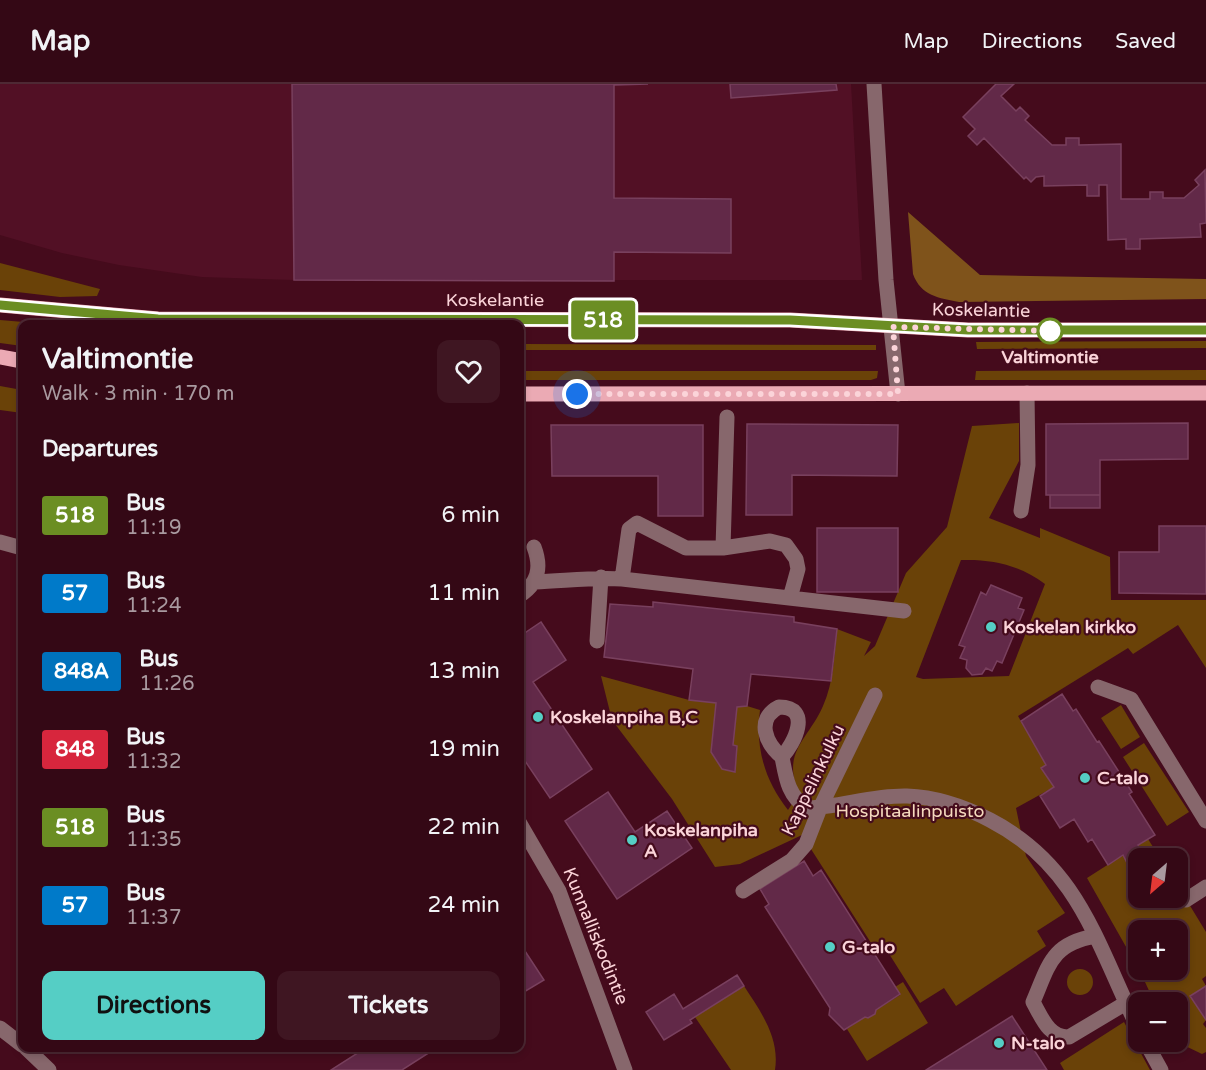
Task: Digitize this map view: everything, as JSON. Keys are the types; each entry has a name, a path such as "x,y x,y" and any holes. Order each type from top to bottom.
{"main road":[{"name":"Koskelantie","path":"0,305 183,320"},
{"name":"Koskelantie","path":"524,322 790,320 991,331 1206,330"},
{"path":"0,357 18,360"},
{"path":"524,394 1206,393"}],"street":[{"path":"874,84 886,280 893,327 898,394"},
{"path":"1021,511 1028,465 1027,393"},
{"path":"723,548 727,417"},
{"path":"622,579 629,528 637,523 686,548 723,548 770,541 786,546 796,559 798,569 790,598"},
{"path":"0,542 18,548"},
{"path":"524,593 535,582 539,561 534,547"},
{"path":"535,582 577,581 600,577 904,611"},
{"path":"597,641 600,577"},
{"path":"1098,687 1131,699 1206,821"},
{"name":"Kappelinkulku","path":"743,891 792,860 806,844 820,808 875,695"},
{"path":"782,757 787,786 797,802 807,808 820,808 867,797 908,796 935,800 978,814 1010,830 1056,869 1077,900 1128,1007"},
{"name":"Kunnalliskodintie","path":"524,831 559,891 626,1070"},
{"path":"1188,899 1206,887"},
{"path":"1095,936 1078,939 1054,954 1033,1002 1052,1034 1059,1037 1069,1037 1126,1003"},
{"path":"0,1028 18,1042"},
{"path":"30,1052 49,1070"},
{"path":"1151,1052 1161,1070"}],"shaded area":[{"path":"0,84 851,84 862,280 294,280 202,277 119,265 62,253 0,235"},
{"path":"908,212 980,275 1206,279 1206,299 959,302 938,297 921,287 913,274"}],"green space":[{"path":"0,263 100,289 97,296 60,297 0,290"},
{"path":"0,320 18,322 18,345 0,343"},
{"path":"1206,341 1206,348 977,349 976,342"},
{"path":"524,344 876,345 876,350 524,350"},
{"path":"1206,370 1206,380 975,380 976,371"},
{"path":"524,371 878,371 877,378 871,380 524,380"},
{"path":"0,386 18,389 18,412 0,410"},
{"name":"Hospitaalinpuisto","path":"1019,423 1019,461 989,518 1040,538 1040,528 1110,557 1111,600 1206,600 1206,668 1178,625 1133,654 1128,648 1018,716 1046,765 1042,768 1054,787 1016,808 1026,856 1065,913 1037,931 1046,946 956,1006 944,988 920,1003 881,941 873,946 802,835 740,864 715,867 672,799 612,720 601,676 689,700 716,703 711,752 722,769 735,771 737,746 733,745 737,707 747,706 760,710 759,738 764,763 773,787 788,810 799,793 794,779 795,756 827,697 837,629 871,642 864,656 875,646 906,573 947,527 972,426","holes":["961,560 1005,564 1045,584 1009,676 923,679 916,677"]},
{"path":"1121,705 1140,737 1121,749 1101,718"},
{"path":"1144,743 1189,812 1167,826 1123,757"},
{"path":"1148,839 1154,848 1140,848 1138,845"},
{"path":"1123,855 1128,863 1128,908 1188,908 1188,902 1206,932 1206,976 1202,979 1206,986 1191,996 1206,1020 1203,1024 1206,1028 1206,1052 1202,1054 1188,1047 1188,992 1150,992 1144,980 1188,980 1188,920 1128,920 1128,950 1087,878"},
{"path":"1080,969 1089,973 1093,982 1089,991 1080,995 1071,991 1067,982 1071,973"},
{"path":"903,982 928,1023 867,1061 847,1029 865,1017 868,1018 876,1010 900,995 895,987"},
{"path":"744,986 763,1016 772,1036 776,1058 775,1070 731,1070 695,1017"},
{"path":"1124,1022 1128,1029 1128,1052 1140,1052 1150,1070 1064,1070 1060,1063"}],"building":[{"path":"292,84 648,84 614,85 614,198 731,199 731,253 614,252 614,281 294,280"},
{"path":"730,84 836,84 837,90 731,98"},
{"path":"996,84 1014,84 1001,96 1016,111 1020,107 1029,116 1025,120 1052,145 1066,145 1066,138 1079,138 1079,145 1121,144 1121,199 1150,199 1150,192 1163,192 1163,198 1184,198 1199,185 1195,180 1205,170 1206,223 1200,224 1201,237 1140,239 1140,249 1126,249 1126,239 1108,240 1107,185 1099,185 1099,196 1087,196 1087,185 1044,186 1044,176 1036,177 1031,182 1026,177 1024,179 984,138 977,145 968,136 975,129 963,117"},
{"path":"1188,423 1188,459 1100,460 1100,495 1046,495 1046,424"},
{"path":"747,424 898,425 897,476 792,475 792,515 746,515"},
{"path":"551,425 703,425 703,516 658,516 658,476 552,476"},
{"path":"524,426 525,426 524,477"},
{"path":"1050,495 1100,495 1100,508 1050,508"},
{"path":"1159,526 1206,526 1206,594 1119,593 1119,552 1159,552"},
{"path":"817,528 898,528 898,592 817,592"},
{"name":"Koskelan kirkko","path":"991,585 1022,598 1018,608 1024,610 1002,663 997,661 992,671 986,668 982,674 972,675 966,668 967,660 960,658 965,647 959,645 981,592 986,595"},
{"path":"653,602 794,617 794,622 837,629 831,681 751,674 747,706 737,707 733,745 737,746 735,772 722,769 711,752 716,703 689,700 693,669 604,657 610,604 653,607"},
{"name":"Koskelanpiha B,C","path":"541,622 566,660 533,682 592,769 550,798 524,759 524,634"},
{"name":"C-talo","path":"1062,694 1073,711 1076,709 1132,792 1129,794 1155,835 1138,845 1140,848 1128,848 1128,862 1123,855 1108,865 1092,839 1088,842 1074,819 1060,828 1040,796 1054,787 1041,768 1046,765 1021,721"},
{"name":"Koskelanpiha A","path":"608,792 635,832 667,811 692,848 617,899 565,821"},
{"name":"G-talo","path":"804,861 813,876 821,870 900,994 876,1010 875,1014 868,1018 865,1017 844,1030 829,1015 830,1008 765,907 769,904 760,889"},
{"path":"524,950 544,980 524,992"},
{"path":"737,975 744,986 690,1020 692,1023 664,1040 646,1012 674,994 683,1009"},
{"path":"1206,986 1206,1020 1190,996"},
{"name":"N-talo","path":"1012,1016 1047,1070 926,1070"},
{"path":"359,1052 430,1052 402,1070 331,1070"}],"bus line":[{"name":"518","path":"0,305 63,313 158,319 242,320"},
{"name":"518","path":"524,320 790,320 968,330 1206,330"}],"place":[{"name":"Valtimontie","path":"1050,331"},
{"name":"Koskelan kirkko","path":"991,627"},
{"name":"Koskelanpiha B,C","path":"538,717"},
{"name":"C-talo","path":"1085,778"},
{"name":"Koskelanpiha A","path":"632,840"},
{"name":"G-talo","path":"830,947"},
{"name":"N-talo","path":"999,1043"}],"route":[{"path":"577,394 898,394 893,327 1050,331"}]}
